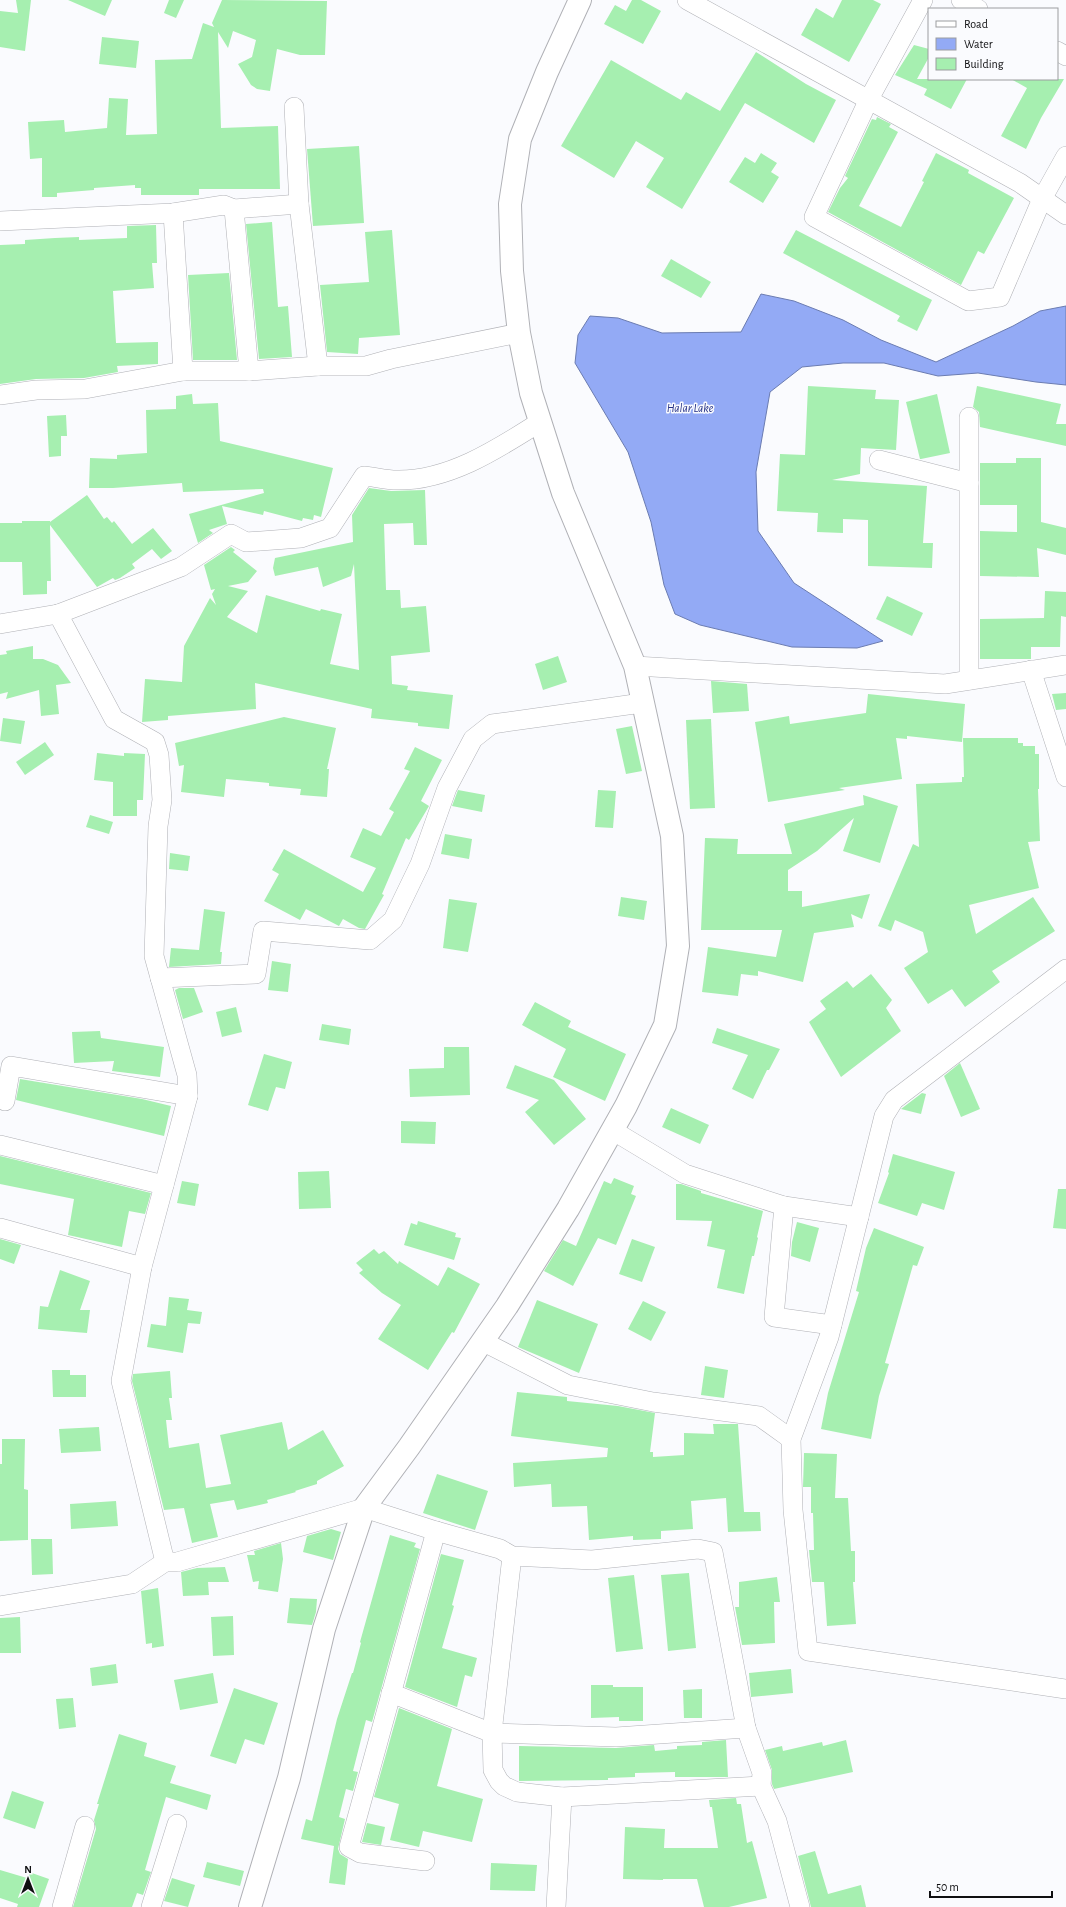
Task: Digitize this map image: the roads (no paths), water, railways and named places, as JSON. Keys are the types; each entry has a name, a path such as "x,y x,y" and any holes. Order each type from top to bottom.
{"street":[{"path":"250,1907 289,1778 324,1629 364,1508 482,1342 568,1209 612,1130 664,1025 678,946 672,836 634,666 563,493 531,393 519,333 512,271 510,204 520,140 546,72 580,0"},
{"path":"687,0 1020,183 1066,215"},
{"path":"923,0 869,99 814,217 968,301 1000,297 1042,199 1066,156"},
{"path":"962,0 976,8"},
{"path":"294,107 299,204 318,366"},
{"path":"0,221 173,213 224,205 234,209 299,204"},
{"path":"234,209 249,371"},
{"path":"173,213 183,371"},
{"path":"0,395 36,390 85,389 183,371 249,371 318,366 366,366 391,359 519,333"},
{"path":"969,680 970,417"},
{"path":"0,624 58,614 181,567 231,534 246,542 301,538 330,528 364,476 398,480 435,476 494,452 540,422"},
{"path":"880,460 969,483"},
{"path":"58,614 114,719 155,742 159,755 162,800 158,826 154,956 187,1075 188,1096 142,1267 121,1381 165,1562"},
{"path":"634,666 945,684 1066,665"},
{"path":"1031,670 1066,777"},
{"path":"160,978 256,974 263,932 370,940 393,920 420,864 447,788 473,739 492,724 642,703"},
{"path":"1066,969 894,1100 884,1116 832,1325 791,1439 794,1510 808,1650 1066,1689"},
{"path":"5,1101 11,1066 188,1096"},
{"path":"612,1130 685,1174 784,1206 859,1217"},
{"path":"0,1145 164,1185"},
{"path":"784,1206 774,1318 832,1325"},
{"path":"0,1228 142,1267"},
{"path":"482,1342 568,1385 653,1402 759,1416 791,1439"},
{"path":"0,1606 132,1584 165,1562 177,1562 364,1508 436,1531 500,1549 512,1556 592,1560 698,1549 713,1552 746,1728 762,1773 761,1786 777,1822 800,1907"},
{"path":"425,1861 360,1853 349,1847 436,1531"},
{"path":"512,1556 492,1733 493,1770 499,1781 504,1786 516,1792 562,1797 761,1786"},
{"path":"391,1693 492,1733 616,1738 746,1728"},
{"path":"556,1907 562,1797"},
{"path":"151,1907 177,1824"},
{"path":"62,1907 85,1826"}],"water":[{"name":"Halar Lake","path":"761,294 794,301 843,320 881,340 936,362 1013,326 1040,311 1066,306 1066,385 978,373 938,376 884,363 843,363 802,367 770,392 756,472 758,531 794,583 883,641 857,648 792,647 700,625 675,614 664,585 651,522 628,452 575,363 578,335 590,316 618,318 662,333 741,332"}]}
